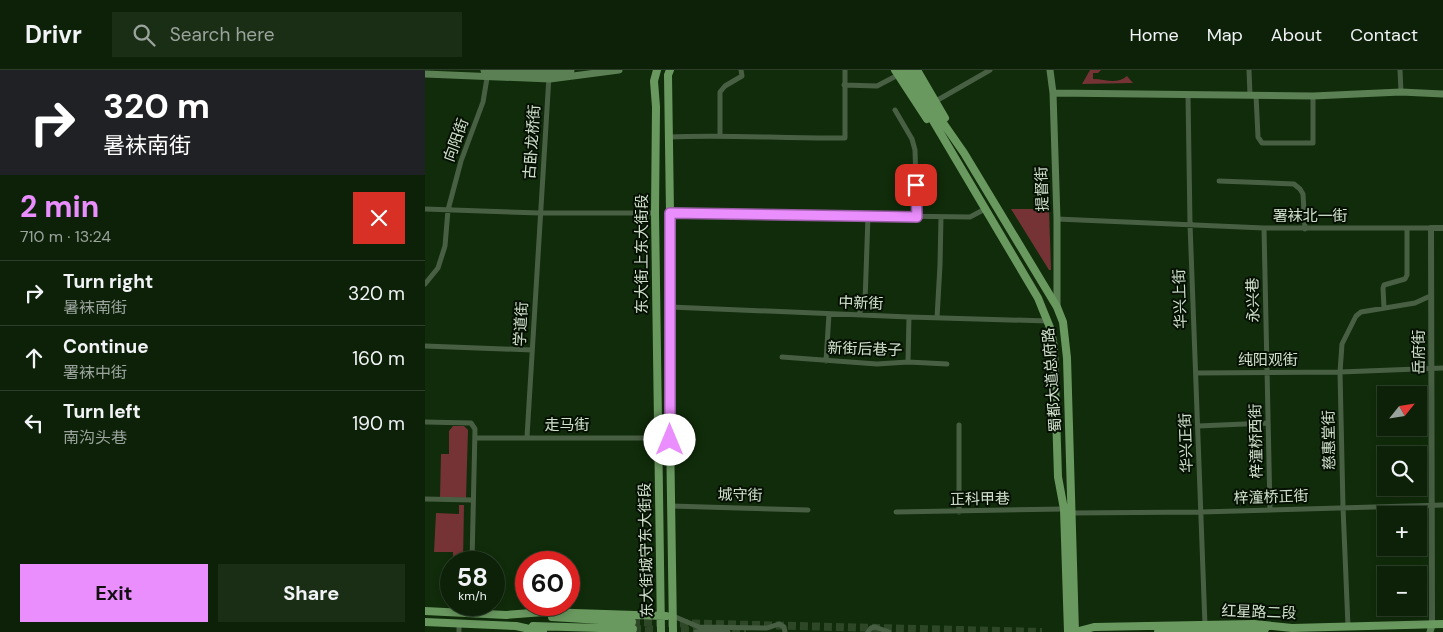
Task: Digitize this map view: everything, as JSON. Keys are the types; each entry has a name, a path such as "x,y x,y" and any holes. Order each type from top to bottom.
{"main road":[{"path":"484,70 548,74 571,70"},
{"path":"425,74 487,78 619,70"},
{"name":"东大街上东大街段","path":"657,70 654,81 656,107 655,214 659,438"},
{"name":"东大街上东大街段","path":"670,70 668,75 670,440"},
{"name":"蜀都大道总府路","path":"910,70 932,107 964,153"},
{"name":"蜀都大道总府路","path":"917,70 964,153 1057,307 1063,322 1066,340 1068,632"},
{"name":"提督街","path":"1050,70 1053,93 1057,219 1057,307"},
{"name":"蜀都大道总府路","path":"899,72 922,113 954,157 1038,298 1047,321 1054,348 1058,477 1068,511 1075,632"},
{"path":"1053,93 1313,96 1401,92 1443,94"},
{"path":"656,107 661,103 665,103 668,107"},
{"name":"东大街城守东大街段","path":"659,438 661,632"},
{"name":"东大街城守东大街段","path":"670,440 673,632"},
{"path":"425,611 440,612"},
{"path":"506,615 544,612 673,616"},
{"path":"425,622 459,623 506,629 516,626 633,625 506,615"},
{"name":"红星路二段","path":"1075,632 1094,626 1253,624 1292,628 1348,626 1433,630 1443,624"},
{"path":"516,626 543,632"},
{"path":"1158,632 1292,628"}],"street":[{"path":"719,135 720,92 725,86 742,76 741,70"},
{"path":"669,137 719,135 779,136 791,139 845,138 845,70"},
{"path":"936,101 990,70"},
{"path":"1249,70 1259,137 1262,143 1313,143 1313,96"},
{"path":"1400,70 1401,92"},
{"path":"845,85 877,86 899,72"},
{"name":"古卧龙桥街","path":"539,213 548,74"},
{"name":"向阳街","path":"425,284 438,268 445,246 448,210 461,161 483,102 487,78"},
{"name":"华兴上街","path":"1188,95 1190,224 1196,373"},
{"path":"895,110 912,139 915,150 917,217"},
{"path":"1219,181 1294,184 1303,194 1305,228"},
{"path":"425,209 539,213 655,214"},
{"path":"670,213 970,217 985,209"},
{"name":"学道街","path":"527,437 539,213"},
{"path":"860,315 860,301 865,302 868,216"},
{"path":"937,318 941,265 941,217"},
{"name":"署袜北一街","path":"1057,219 1264,228 1431,228"},
{"name":"永兴巷","path":"1264,228 1267,373"},
{"path":"1385,308 1384,285 1405,279 1407,275 1407,228"},
{"path":"1431,228 1443,228"},
{"name":"岳府街","path":"1431,228 1433,630"},
{"name":"慈惠堂街","path":"1348,626 1340,372 1342,344 1356,316 1361,312 1415,303 1427,298"},
{"name":"中新街","path":"670,307 1047,321"},
{"path":"827,361 829,314"},
{"path":"908,362 909,317"},
{"path":"425,346 532,350"},
{"name":"新街后巷子","path":"782,357 877,364 908,362 947,364"},
{"name":"纯阳观街","path":"1196,373 1340,372 1443,368"},
{"name":"华兴正街","path":"1196,373 1205,625"},
{"name":"梓潼桥西街","path":"1267,373 1270,510"},
{"path":"425,422 471,423 475,429 472,551"},
{"path":"1198,426 1268,423"},
{"path":"959,425 959,512"},
{"name":"走马街","path":"475,438 659,438"},
{"path":"425,499 473,500"},
{"name":"城守街","path":"671,506 808,510"},
{"name":"梓潼桥正街","path":"1068,511 1201,512 1443,506"},
{"name":"正科甲巷","path":"896,512 1068,511"},
{"path":"673,616 699,627 767,628 779,624 784,627 785,632"},
{"path":"459,623 459,632"},
{"path":"868,632 869,629 875,627 889,632"},
{"path":"695,632 728,632"}],"shaded area":[{"path":"1090,70 1101,70 1098,73 1093,73 1093,79 1115,81 1127,76 1133,83 1082,84"},
{"path":"1011,209 1049,209 1051,270 1049,270"},
{"path":"453,426 464,426 468,430 466,498 440,497 441,454 449,454 449,431"},
{"path":"459,505 464,505 463,551 434,552 436,513 459,514"}],"tunnel":[{"path":"632,622 1042,632"},
{"path":"633,629 703,631"},
{"path":"720,631 746,632"}],"route":[{"path":"670,440 670,213 917,217 916,185"}]}
